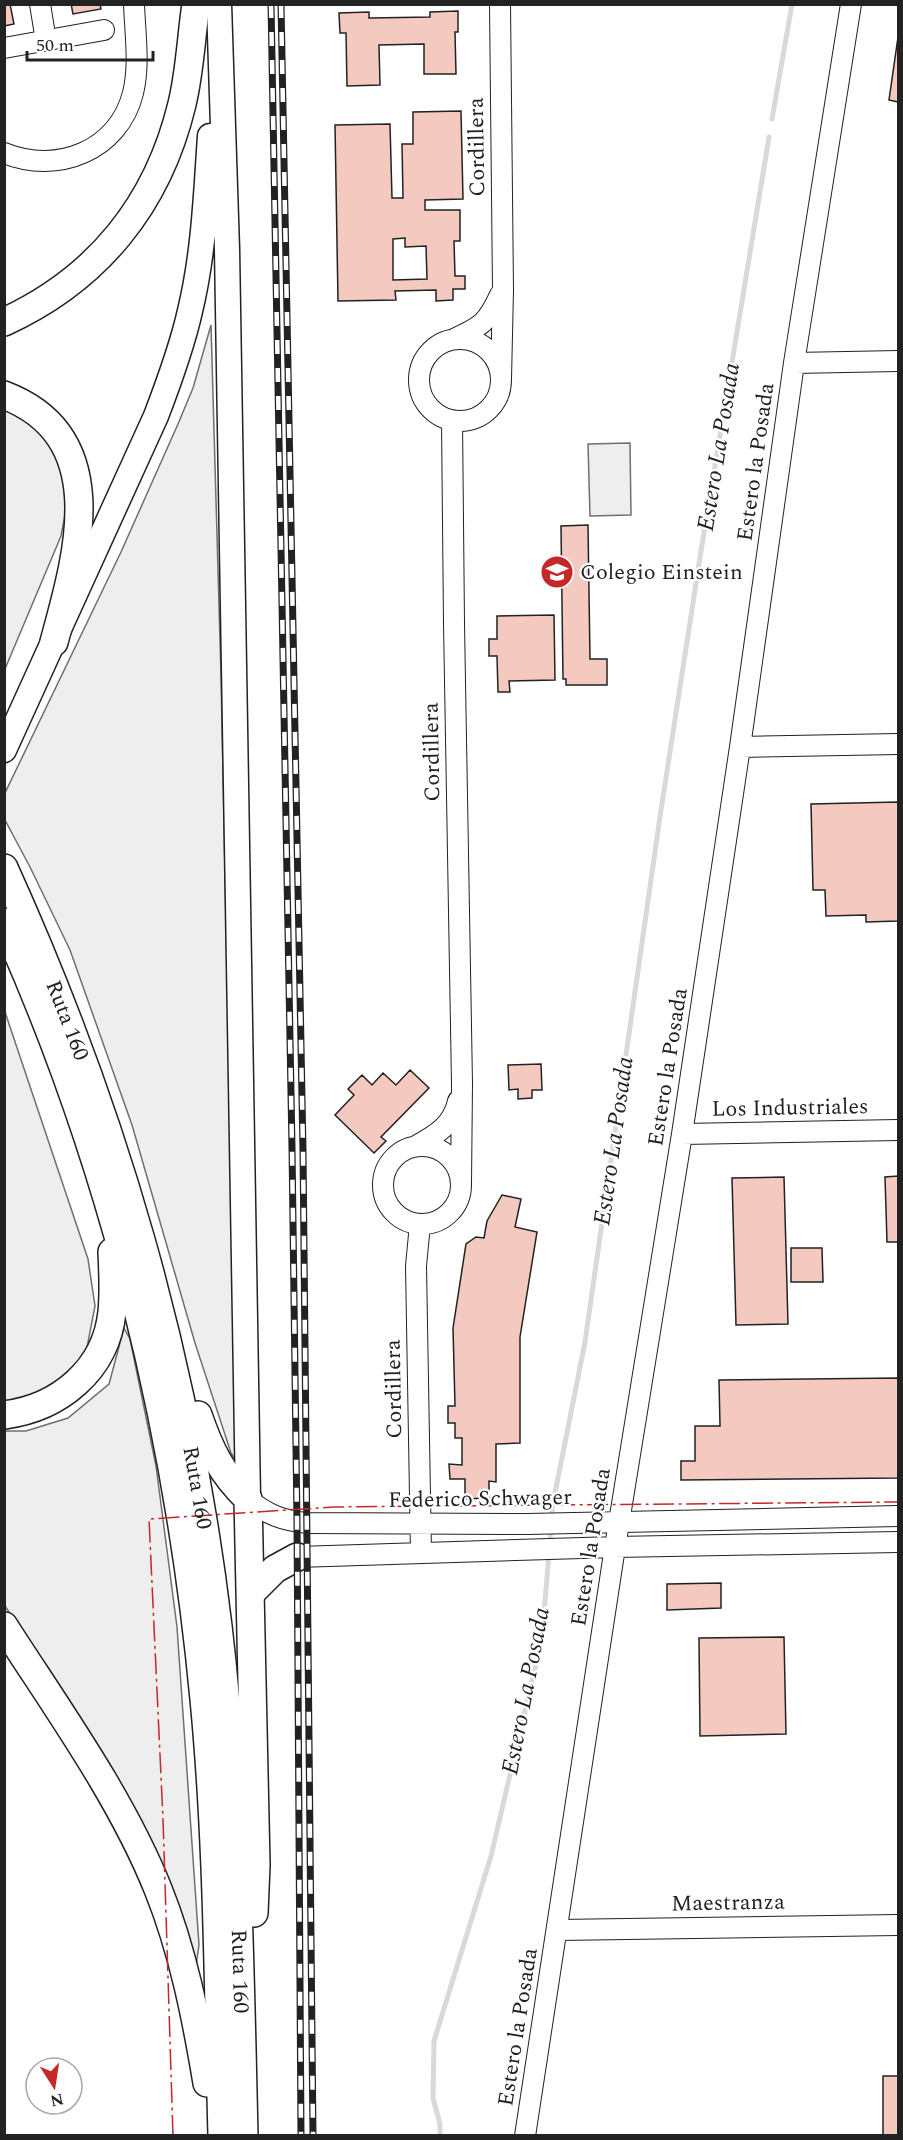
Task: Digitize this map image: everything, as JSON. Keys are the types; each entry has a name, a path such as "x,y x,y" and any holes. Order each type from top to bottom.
{"highway":[{"path":"4,322 53,296 91,266 121,233 146,198 169,149 183,102 195,4"},
{"path":"4,395 37,413 55,430 72,462 77,479 80,513 76,552 54,642"},
{"name":"Ruta 160","path":"4,868 61,1000 108,1127 150,1266 197,1484 224,1675 235,1831 244,2136"},
{"name":"Ruta 160","path":"4,922 60,1061 107,1200 126,1265 158,1399 180,1514 204,1701 212,1821 222,2136"},
{"path":"4,1415 32,1410 62,1396 84,1376 105,1343 112,1313 112,1260 107,1200"},
{"path":"168,1342 188,1387 212,1453 225,1475 248,1500 256,1865 253,1929 241,2003"},
{"path":"251,1593 275,1569 297,1557"},
{"path":"4,1626 112,1797 143,1854 158,1888 187,1978 216,2136"}],"main road":[{"path":"4,750 156,416 191,309 204,228 219,4"},
{"path":"219,4 227,249 248,1500"}],"street":[{"path":"40,4 46,41"},
{"path":"4,153 21,159 50,161 81,155 108,137 123,119 129,106 135,81 134,4"},
{"name":"Cordillera","path":"500,4 503,290 499,393 492,406 481,415 467,420 452,420 440,416 423,398 419,385 424,360 431,350 442,343 477,328 487,319 503,290"},
{"name":"Estero la Posada","path":"525,2136 619,1521 682,1134 794,363 851,4"},
{"path":"4,48 104,30"},
{"path":"454,339 468,339 481,344 492,353 499,365 501,379"},
{"path":"794,363 898,362"},
{"name":"Cordillera","path":"452,420 462,1084 460,1184 459,1197 444,1217 420,1224 407,1221 396,1215 388,1205 383,1187 386,1168 404,1150 437,1134 449,1122 456,1111 462,1084"},
{"path":"740,747 898,744"},
{"name":"Los Industriales","path":"682,1134 898,1130"},
{"path":"416,1146 429,1147 442,1152 452,1160 458,1172 460,1184"},
{"name":"Cordillera","path":"420,1224 416,1266 421,1553"},
{"name":"Federico Schwager","path":"248,1500 268,1514 290,1522 527,1524 898,1516"},
{"path":"833,1543 835,1518"},
{"path":"297,1557 615,1547 898,1542"},
{"name":"Maestranza","path":"558,1930 898,1925"}],"shaded area":[{"path":"211,325 221,675 237,1462 231,1453 195,1343 132,1125 70,950 5,820 4,795 121,552 178,424 193,388"},
{"path":"5,403 51,441 64,471 67,504 61,536 5,669"},
{"path":"630,443 631,515 590,516 588,444"},
{"path":"4,1009 88,1259 95,1306 85,1358 73,1376 31,1395 5,1401"},
{"path":"124,1328 130,1339 156,1466 177,1627 199,1945 195,1973 112,1771 5,1606 5,1431 26,1431 68,1418 109,1384"}],"building":[{"path":"4,4 10,4 14,24 4,26"},
{"path":"71,4 100,4 101,9 73,14"},
{"path":"458,11 458,32 455,32 456,74 424,74 424,44 379,45 380,85 347,86 346,33 340,33 339,13 369,12 369,18 430,17 430,12"},
{"path":"898,37 898,102 889,100"},
{"path":"461,111 463,199 425,200 425,210 460,210 460,241 454,241 455,276 465,276 465,289 453,289 453,300 436,301 436,290 395,291 396,300 338,301 335,125 390,124 392,198 403,198 402,144 413,144 413,112","holes":["405,238 405,247 426,246 427,279 393,280 393,239"]},
{"path":"588,525 590,659 607,659 607,685 566,685 566,679 563,679 561,526"},
{"path":"554,615 555,680 509,681 510,692 498,692 497,656 489,656 489,639 497,639 497,616"},
{"path":"898,802 898,921 866,922 866,915 826,916 825,890 813,890 811,804"},
{"path":"541,1064 542,1090 532,1090 532,1098 518,1099 518,1089 509,1090 508,1065"},
{"path":"410,1070 429,1088 381,1137 386,1141 374,1153 335,1115 354,1095 348,1089 362,1075 372,1085 383,1073 396,1085"},
{"path":"898,1176 898,1242 887,1242 885,1177"},
{"path":"784,1177 788,1324 736,1325 732,1178"},
{"path":"502,1195 521,1199 515,1227 537,1232 520,1337 520,1443 496,1444 496,1482 489,1481 489,1498 465,1499 465,1479 450,1479 449,1464 462,1465 462,1438 455,1438 455,1423 448,1423 448,1406 455,1406 453,1328 466,1244 476,1237 484,1238 487,1221"},
{"path":"791,1248 822,1248 823,1282 791,1282"},
{"path":"898,1378 898,1478 681,1480 681,1461 695,1461 695,1426 720,1426 719,1380"},
{"path":"721,1583 721,1608 667,1610 667,1584"},
{"path":"784,1637 786,1734 700,1736 699,1638"},
{"path":"883,2076 898,2076 898,2136 883,2136"}],"waterway":[{"name":"Estero La Posada","path":"772,119 792,4"},
{"name":"Estero La Posada","path":"551,1519 585,1342 661,810 769,137"},
{"name":"Estero La Posada","path":"440,2136 440,2124 433,2098 434,2041 491,1856 542,1638 551,1529"}],"railway":[{"path":"271,4 292,1148 301,2136"},
{"path":"281,4 303,1150 313,2136"}],"power":[{"path":"173,2136 163,1819 149,1519 334,1507 898,1502"}],"place":[{"name":"Colegio Einstein","path":"557,572"}]}
